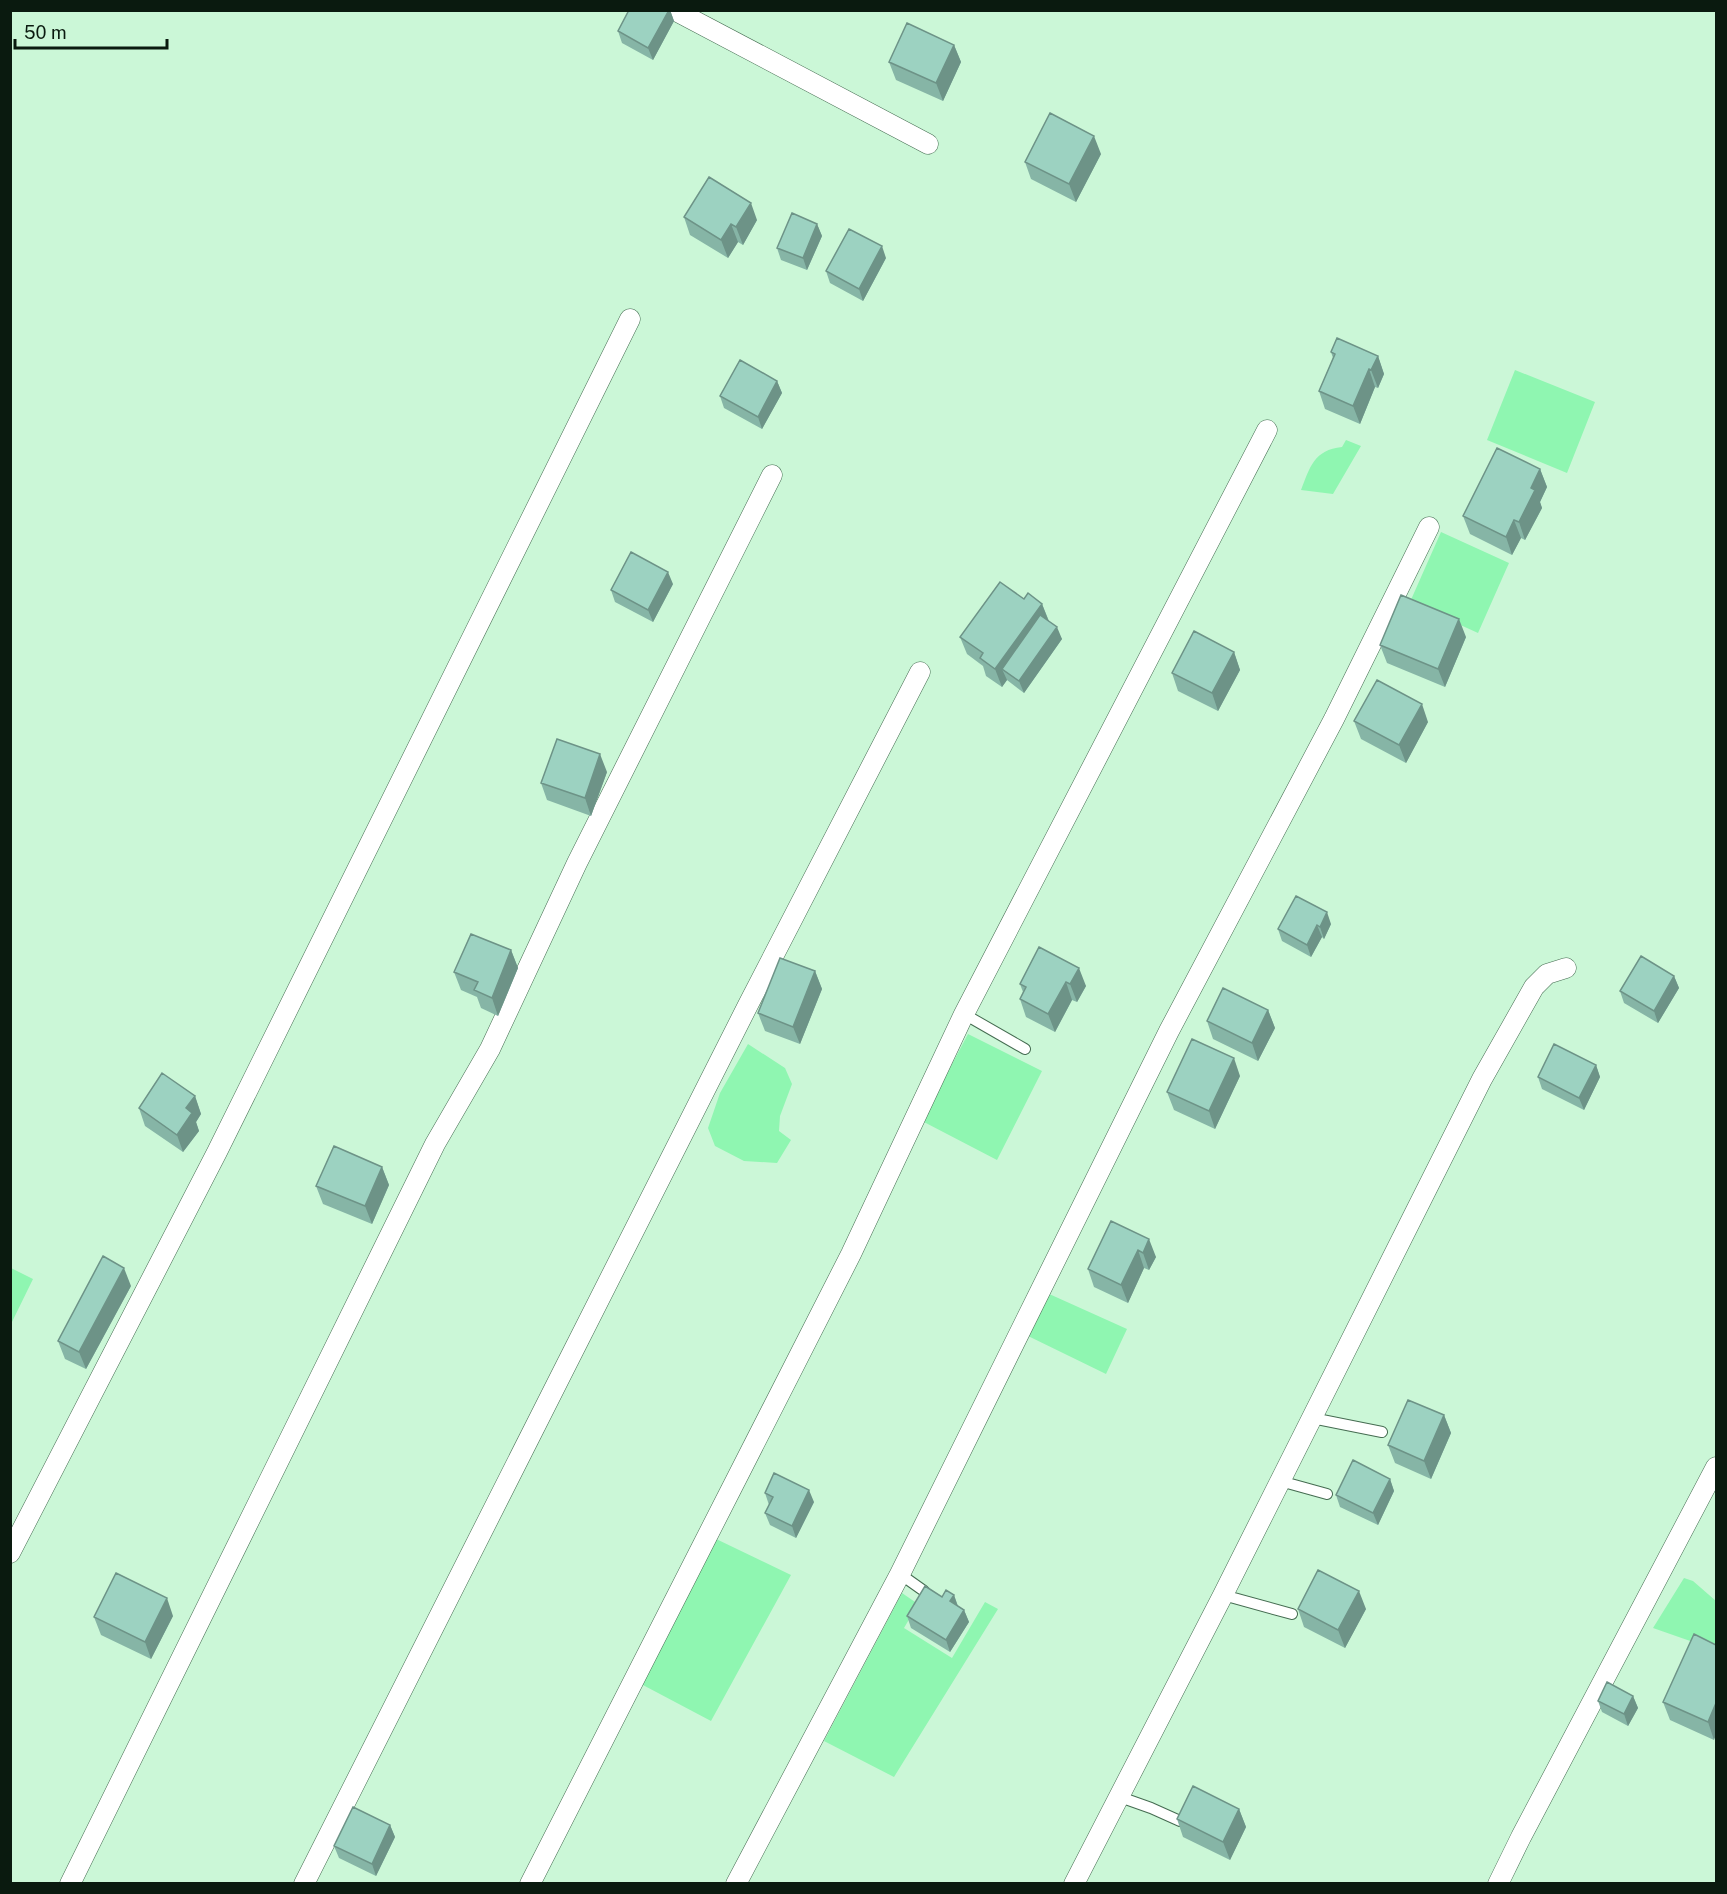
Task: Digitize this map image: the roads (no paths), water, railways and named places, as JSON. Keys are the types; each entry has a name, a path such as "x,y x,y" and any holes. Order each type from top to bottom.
{"street":[{"path":"674,10 928,144"},
{"path":"10,1553 222,1142 630,319"},
{"path":"530,1884 851,1254 964,1014 1268,430"},
{"path":"70,1884 435,1144 490,1049 577,863 772,475"},
{"path":"736,1884 900,1574 1169,1031 1334,719 1429,527"},
{"path":"304,1884 743,1015 920,672"},
{"path":"1074,1884 1513,1021 1534,987 1547,974 1566,968"},
{"path":"1498,1884 1716,1467"}],"lane":[{"path":"964,1014 1025,1049"},
{"path":"1312,1418 1382,1432"},
{"path":"1280,1481 1327,1494"},
{"path":"900,1574 924,1591"},
{"path":"1223,1595 1292,1614"},
{"path":"1119,1797 1180,1821"}]}
